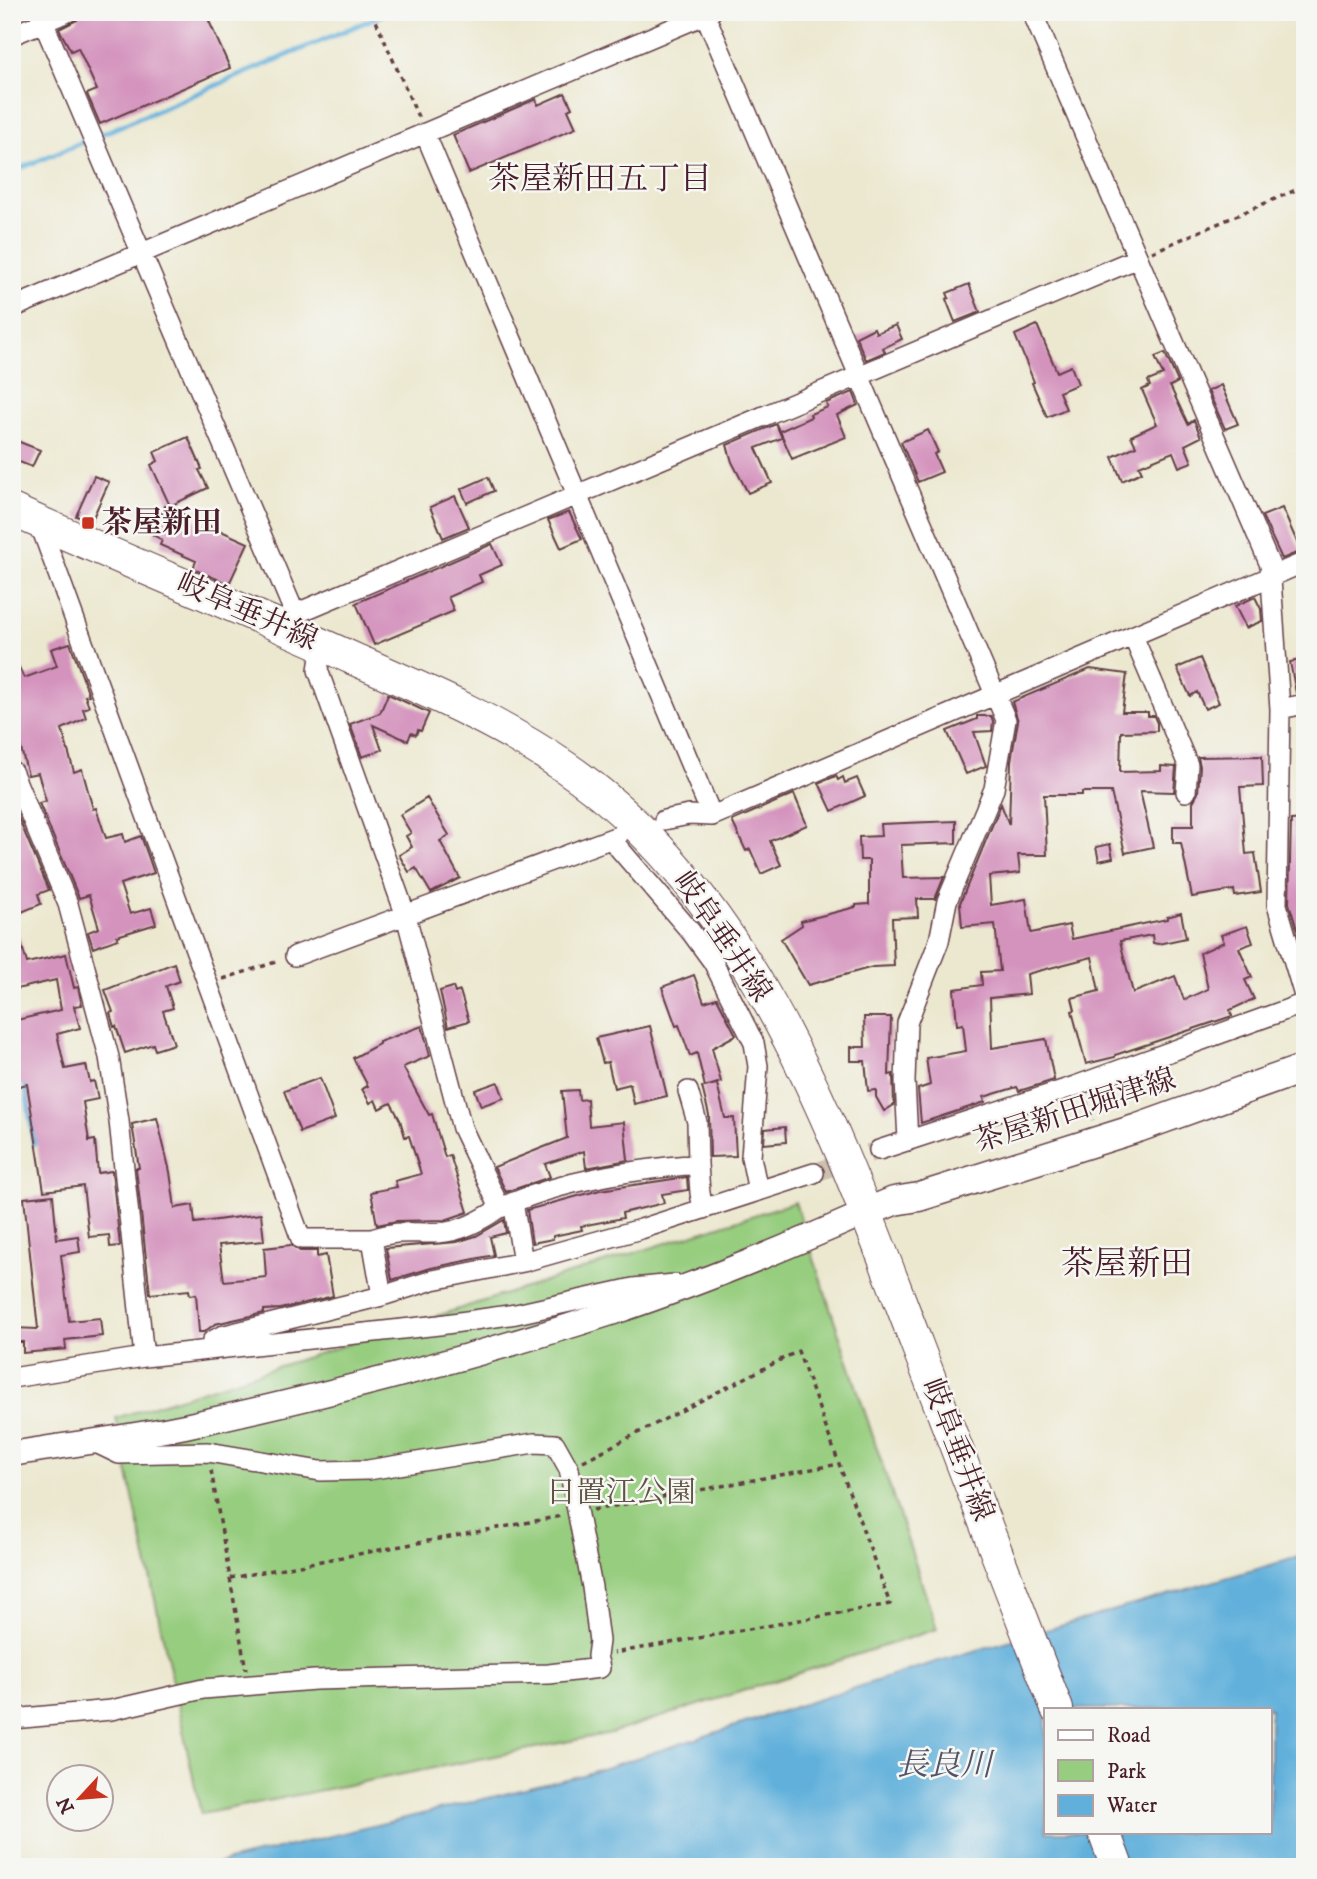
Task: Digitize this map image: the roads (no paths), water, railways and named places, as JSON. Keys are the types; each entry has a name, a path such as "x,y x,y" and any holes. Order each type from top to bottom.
{"main road":[{"name":"岐阜垂井線","path":"26,516 290,621 322,645 458,705 543,752 595,789 659,847 692,885 752,976 814,1091 869,1222 1057,1708"},
{"name":"茶屋新田堀津線","path":"869,1222 894,1201 919,1197 1138,1128 1305,1068"},
{"path":"1105,1834 1117,1867"}],"street":[{"path":"12,35 41,17 68,12"},
{"path":"879,1150 1075,1086 1305,1001 1277,905 1280,709 1270,565 1032,12"},
{"path":"12,308 706,13 1006,720 994,789 947,901 940,941 907,1023 905,1081 908,1142"},
{"path":"41,17 141,254 290,621 858,374 1138,258"},
{"path":"425,133 712,816"},
{"path":"26,516 208,984 301,1239 372,1239 391,1232 407,1231 440,1233 476,1223 506,1205 581,1180 657,1167 698,1164"},
{"path":"664,820 689,815 712,816 1305,562"},
{"path":"1133,636 1188,765 1186,792"},
{"path":"322,645 318,670 406,916 462,1128 506,1205 523,1262"},
{"path":"1280,709 1305,704"},
{"path":"12,771 68,904 109,1057 119,1121 144,1356"},
{"path":"295,956 615,838 698,942 731,994 754,1043 758,1066 751,1157 758,1191"},
{"path":"688,1091 697,1122 703,1209"},
{"path":"192,1351 220,1336 382,1296 433,1280 523,1262 641,1229 814,1173"},
{"path":"12,1454 181,1427 413,1370 614,1312 869,1222"},
{"path":"372,1239 382,1296"},
{"path":"12,1378 144,1356 439,1325 516,1314 633,1288 700,1281"},
{"path":"12,1719 111,1710 203,1689 249,1685 549,1674 600,1668 592,1587 569,1469 555,1444 534,1443 356,1470 320,1471 208,1452 119,1454 92,1441"}],"water":[{"name":"長良川","path":"1305,1555 1305,1867 203,1867 583,1775 929,1664"}],"waterway":[{"path":"12,172 389,12"},
{"path":"22,1082 25,1081 34,1144"}],"tunnel":[{"path":"814,1173 879,1150"}],"place":[{"name":"茶屋新田","path":"88,523"}],"district":[{"name":"茶屋新田五丁目","path":"600,180"},
{"name":"茶屋新田","path":"1127,1264"}],"park label":[{"name":"日置江公園","path":"621,1493"}]}
